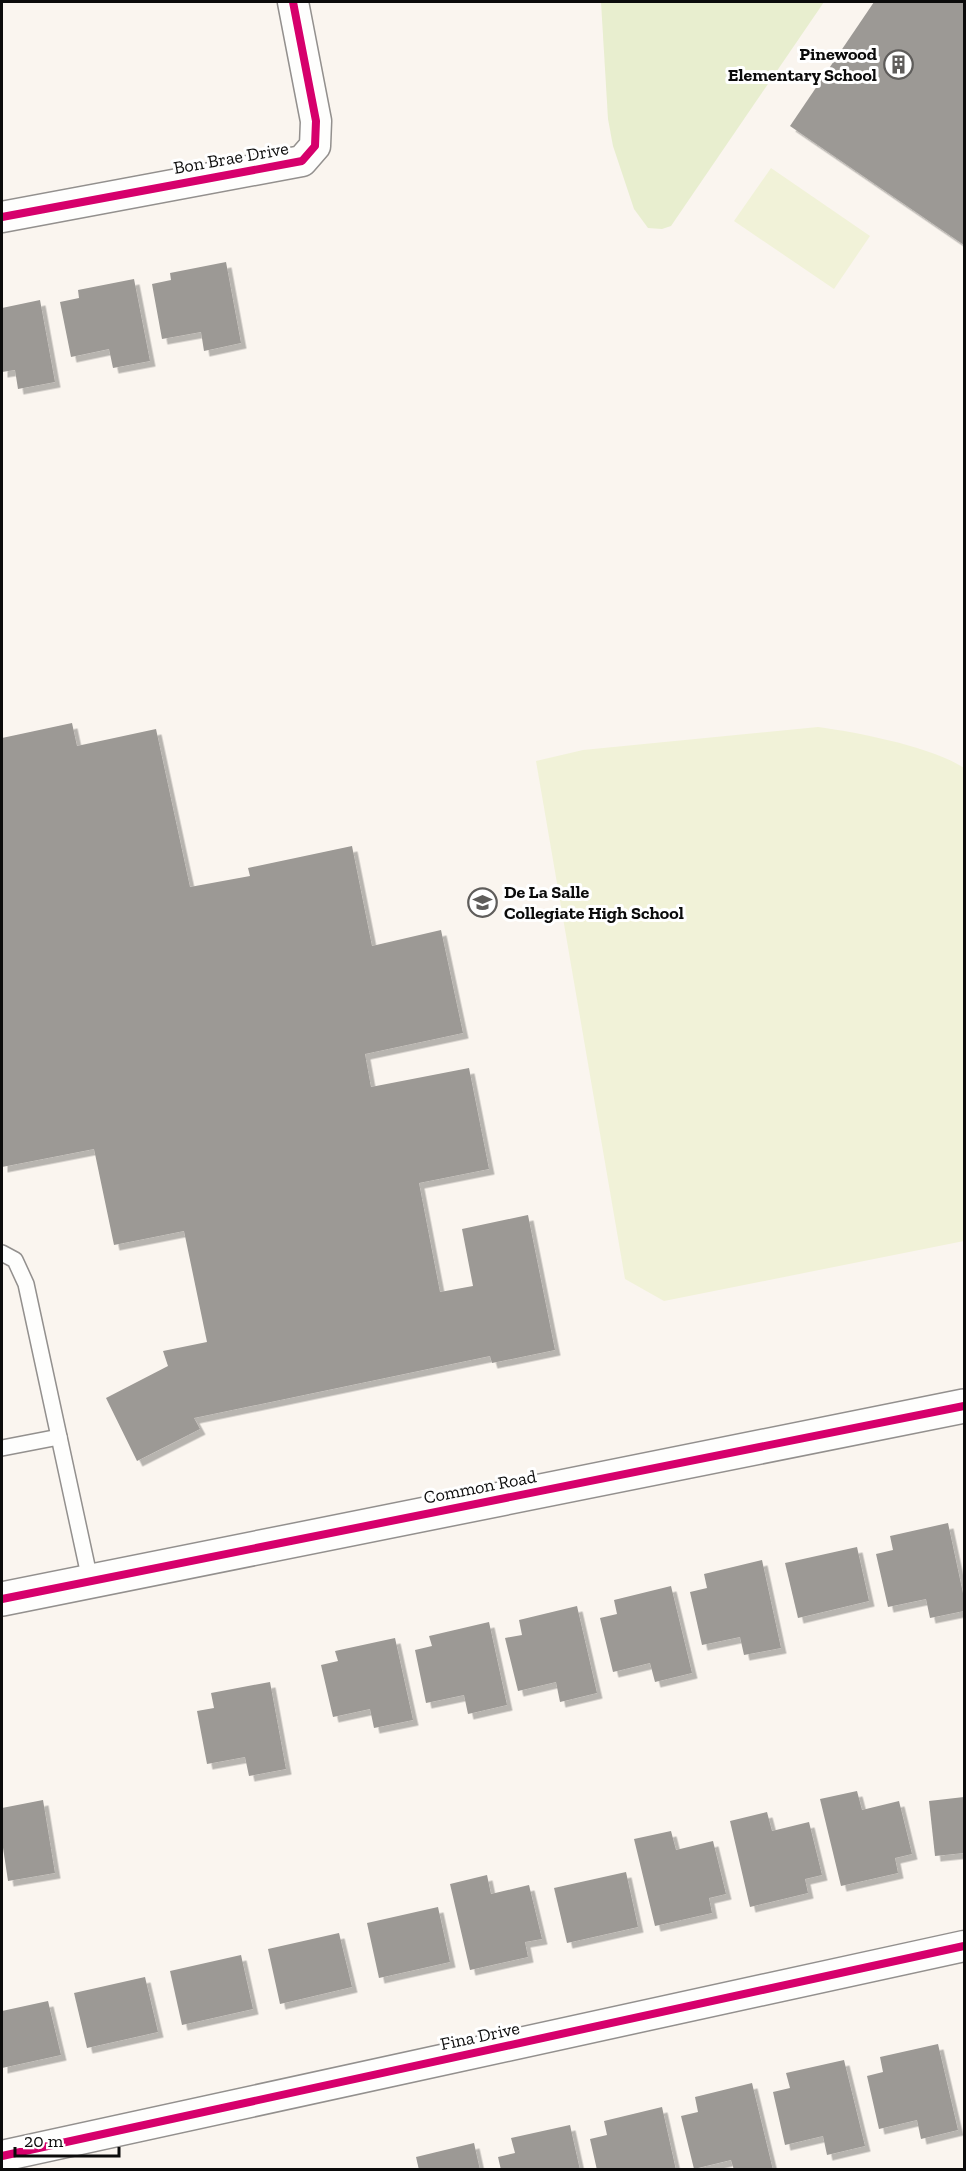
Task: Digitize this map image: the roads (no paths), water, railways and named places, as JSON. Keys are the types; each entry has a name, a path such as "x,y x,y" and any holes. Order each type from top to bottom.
{"street":[{"name":"Bon Brae Drive","path":"2,217 302,161 315,146 316,121 293,2"},
{"name":"Common Road","path":"2,1599 964,1406"},
{"name":"Fina Drive","path":"2,2156 964,1946"}],"lane":[{"path":"2,1252 15,1260 26,1284 90,1580"},
{"path":"2,1448 59,1437"}],"place":[{"name":"Pinewood Elementary School","path":"898,64"},
{"name":"De La Salle Collegiate High School","path":"483,902"}]}
